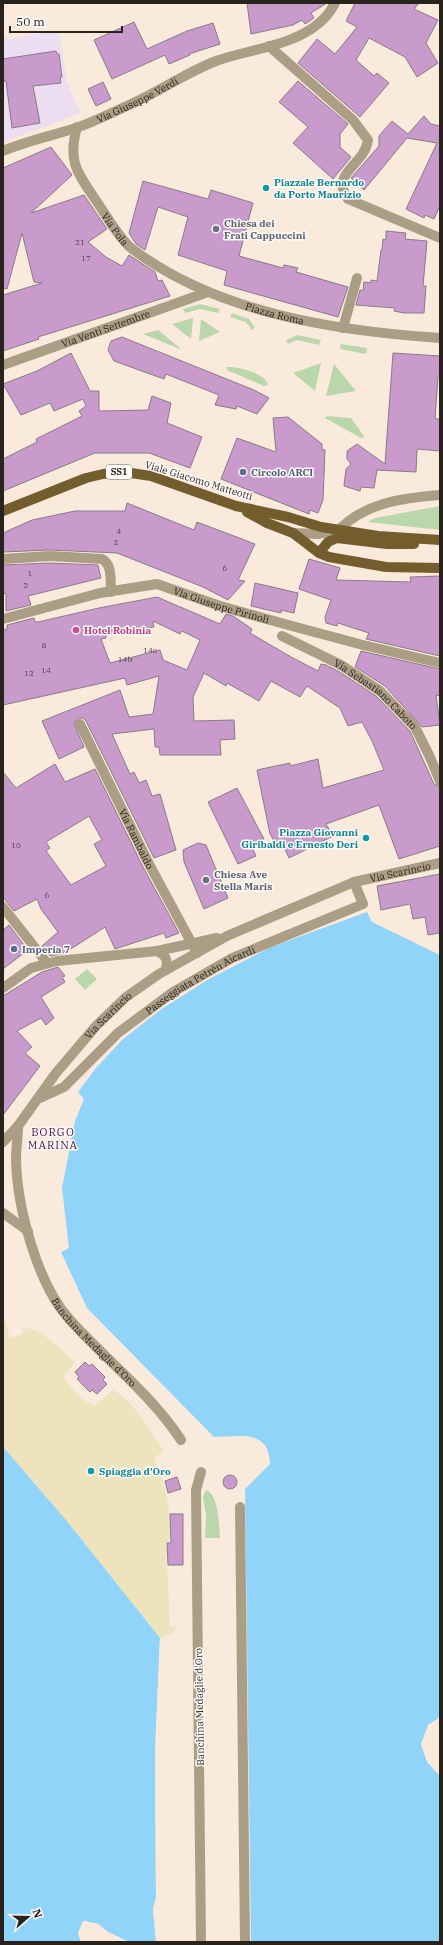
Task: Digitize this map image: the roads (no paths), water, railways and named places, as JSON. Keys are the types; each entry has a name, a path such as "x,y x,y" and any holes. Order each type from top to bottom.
{"main road":[{"name":"Viale Giacomo Matteotti","path":"3,511 86,478 120,472 151,476 236,506 338,530 440,541"},
{"name":"SS1","path":"236,506 267,523 293,533 319,553 340,560 386,567 440,568"},
{"path":"319,553 328,542 342,538 403,545 440,541"}],"street":[{"name":"Via Giuseppe Verdi","path":"3,151 25,142 77,127 130,105 217,61 269,46 310,30 330,14 335,3"},
{"path":"269,46 353,120 368,140 367,146 357,162 342,178 341,185 343,193 348,199 440,238"},
{"name":"Via Pola","path":"77,127 73,143 73,157 76,170 108,219 130,247 182,280 208,292"},
{"path":"343,328 357,278"},
{"name":"Piazza Roma","path":"208,292 283,316 343,328 394,335 440,338"},
{"name":"Via Venti Settembre","path":"3,366 208,292"},
{"path":"328,542 338,530 357,514 379,504 440,495"},
{"path":"293,533 318,534 338,530"},
{"path":"3,559 50,556 102,559 107,562 109,567 112,592"},
{"name":"Via Giuseppe Pirinoli","path":"3,620 100,593 151,584 165,585 220,606 363,645 440,663"},
{"name":"Via Sebastiano Caboto","path":"282,636 341,665 380,691 415,727 430,755 440,781"},
{"name":"Via Rambaldo","path":"80,724 149,864 196,953"},
{"name":"Via Scarincio","path":"3,1142 18,1126 56,1073 96,1026 126,998 166,970 227,936 354,882 440,863"},
{"name":"Passeggiata Petrén Aicardi","path":"38,1099 64,1087 118,1033 173,992 232,958 363,904 354,882"},
{"path":"3,907 47,963"},
{"name":"Via Scarincio","path":"3,988 31,968 47,963 157,951 227,936"},
{"path":"157,951 165,956 167,961 166,970"},
{"path":"18,1126 16,1158 18,1183 28,1231"},
{"path":"3,1213 28,1231"},
{"name":"Banchina Medaglie d'Oro","path":"28,1231 44,1282 60,1308 150,1401 170,1424 181,1440"},
{"name":"Banchina Medaglie d'Oro","path":"201,1472 196,1490 201,1942"},
{"path":"240,1507 245,1942"}],"water":[{"path":"367,912 372,922 440,955 440,1717 428,1725 421,1744 427,1762 440,1776 440,1942 251,1942 245,1489 270,1464 268,1453 264,1445 251,1437 214,1437 87,1308 61,1252 69,1248 62,1188 75,1121 84,1099 78,1092 96,1068 122,1040 160,1010 209,979 271,947"},
{"path":"3,1447 66,1520 160,1638 155,1752 156,1898 153,1909 156,1942 129,1942 108,1932 98,1924 84,1921 78,1933 81,1942 3,1942"}],"place":[{"name":"Piazzale Bernardo da Porto Maurizio","path":"266,188"},
{"name":"Chiesa dei Frati Cappuccini","path":"216,229"},
{"name":"Circolo ARCI","path":"243,472"},
{"name":"Hotel Robinia","path":"76,630"},
{"name":"Piazza Giovanni Giribaldi e Ernesto Deri","path":"366,838"},
{"name":"Chiesa Ave Stella Maris","path":"206,880"},
{"name":"Imperia 7","path":"14,949"},
{"name":"Spiaggia d'Oro","path":"91,1471"}],"district":[{"name":"BORGO MARINA","path":"53,1138"}]}
